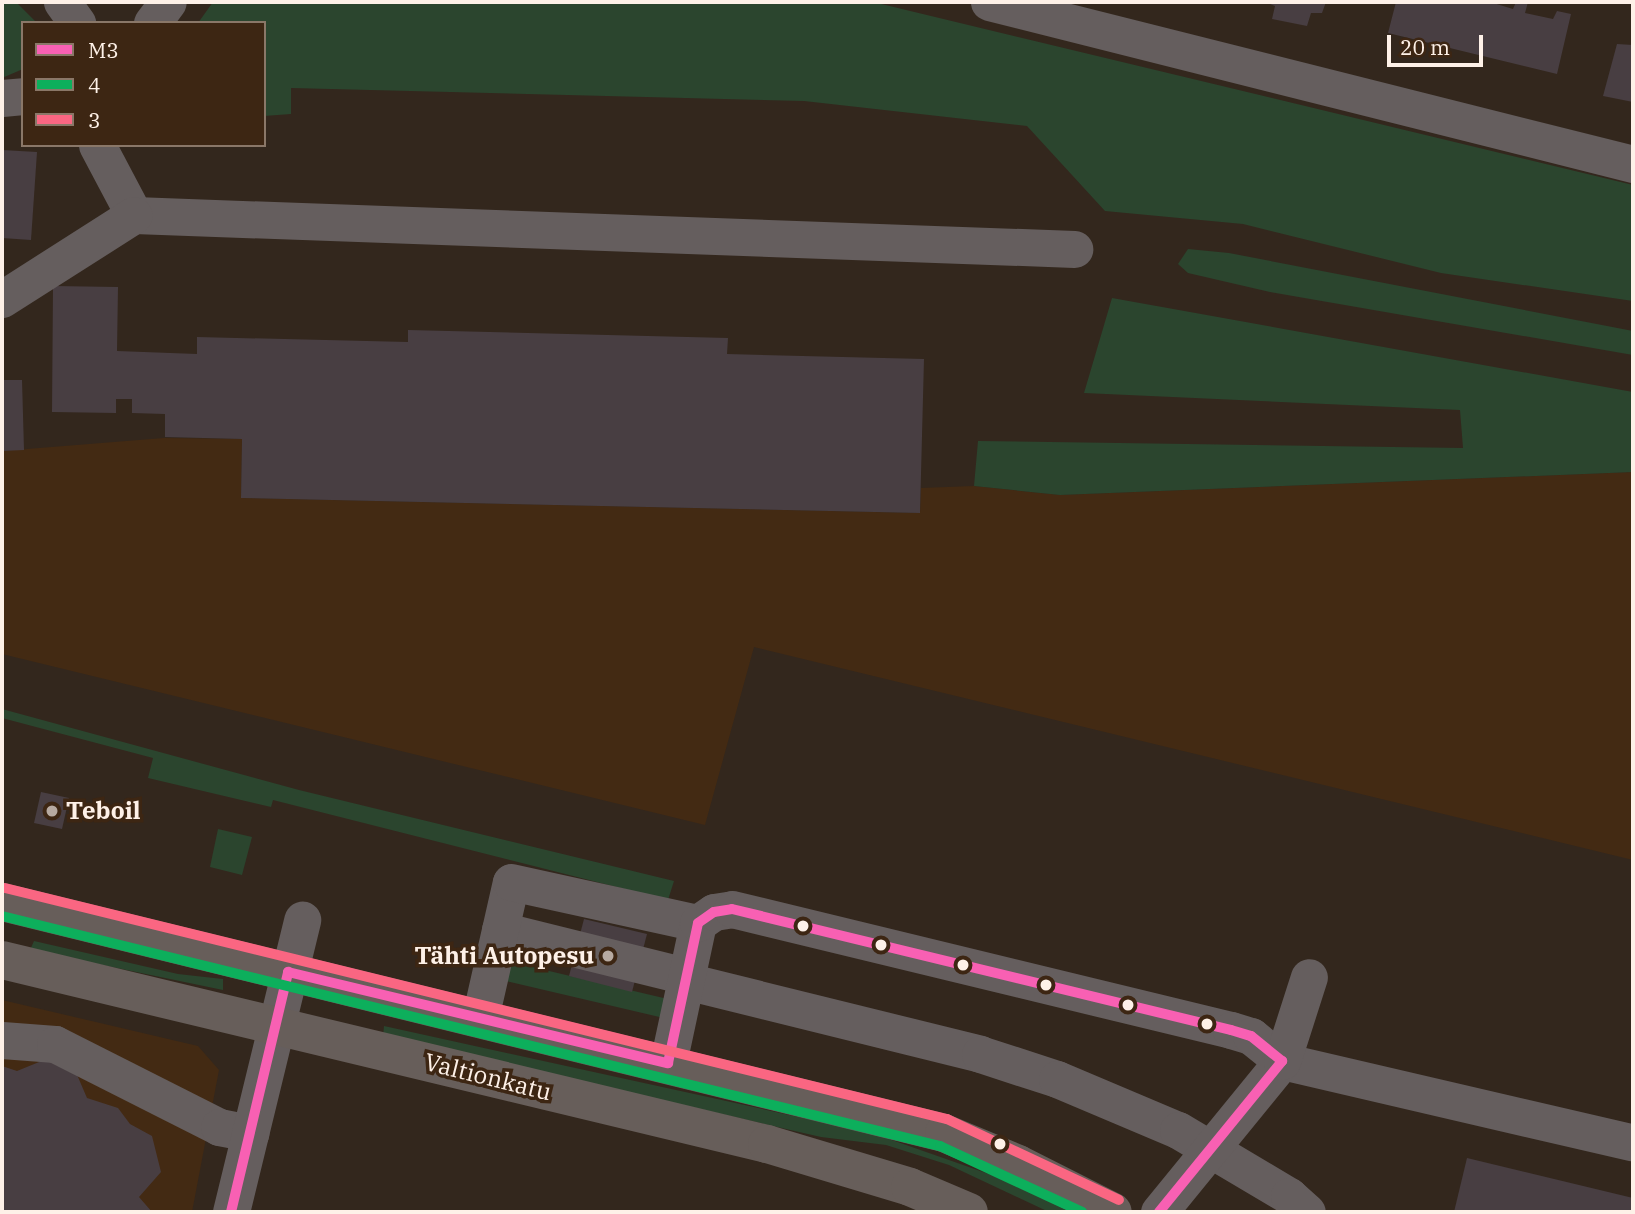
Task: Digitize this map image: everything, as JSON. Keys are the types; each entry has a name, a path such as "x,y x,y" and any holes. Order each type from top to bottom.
{"main road":[{"path":"2,902 668,1063 944,1133 1113,1212"},
{"name":"Valtionkatu","path":"2,960 767,1144 910,1187 969,1212"}],"street":[{"path":"62,2 76,21"},
{"path":"154,21 168,2"},
{"path":"989,2 1633,164"},
{"path":"2,98 21,96"},
{"path":"98,147 134,215"},
{"path":"2,299 134,215 1074,249"},
{"path":"480,1018 510,882 698,923"},
{"path":"668,1063 698,923 714,912 732,909 1231,1030 1251,1036 1282,1061 1633,1143"},
{"path":"231,1212 302,920"},
{"path":"499,930 993,1058 1139,1112 1212,1148 1307,1212"},
{"path":"1159,1212 1282,1061 1308,977"},
{"path":"2,1040 55,1044 219,1127 250,1133"}],"shaded area":[{"path":"164,438 242,439 241,498 920,513 921,488 974,486 1060,495 1633,472 1633,860 754,647 705,825 2,654 2,451"},
{"path":"2,1000 198,1046 219,1070 192,1212 2,1212"}],"green space":[{"path":"2,2 16,2 35,21 21,21 21,70 2,78"},
{"path":"213,2 873,2 1633,185 1633,301 1441,273 1243,224 1105,211 1027,126 804,101 291,88 291,114 266,116 266,21 199,21"},
{"path":"1188,249 1229,253 1633,331 1633,355 1270,292 1188,273 1178,264"},
{"path":"1112,298 1633,392 1633,472 1060,495 974,486 978,441 1463,448 1460,410 1084,393"},
{"path":"2,709 299,790 674,881 668,900 273,800 271,807 148,778 153,758 2,718"},
{"path":"218,829 252,837 242,875 210,867"},
{"path":"34,941 178,974 223,979 223,990 30,950"},
{"path":"511,962 672,1000 668,1019 506,981"},
{"path":"384,1026 872,1133 1023,1186 1069,1212 1049,1212 949,1165 886,1145 821,1137 383,1036"}],"building":[{"path":"1265,2 1326,2 1322,13 1311,13 1307,26 1272,19 1275,6"},
{"path":"1396,2 1490,2 1513,9 1516,2 1528,2 1525,13 1553,19 1557,11 1571,14 1557,74 1388,33"},
{"path":"1617,44 1633,45 1633,102 1603,96"},
{"path":"2,150 37,152 31,240 2,238"},
{"path":"53,286 118,287 117,351 197,354 197,337 408,342 408,330 728,338 727,354 924,359 920,513 241,498 242,439 165,437 165,414 132,413 132,399 116,399 116,413 52,412"},
{"path":"2,380 22,380 24,450 2,451"},
{"path":"41,792 69,798 62,829 34,823"},
{"name":"Tähti Autopesu","path":"584,919 647,934 632,992 569,976"},
{"path":"44,1060 75,1070 87,1098 118,1108 130,1124 152,1136 161,1172 139,1197 152,1212 2,1212 2,1066 17,1071"},
{"path":"1467,1158 1633,1198 1633,1212 1454,1212"}],"transit line":[{"name":"3","path":"5,888 947,1119 1119,1200"},
{"name":"M3","path":"231,1212 288,972 668,1063 698,923 714,912 732,909 1231,1030 1251,1036 1282,1061"},
{"name":"4","path":"2,916 940,1146 1082,1212"},
{"name":"M3","path":"1159,1212 1282,1061"}],"place":[{"name":"Teboil","path":"52,811"},
{"name":"Tähti Autopesu","path":"608,956"}]}
